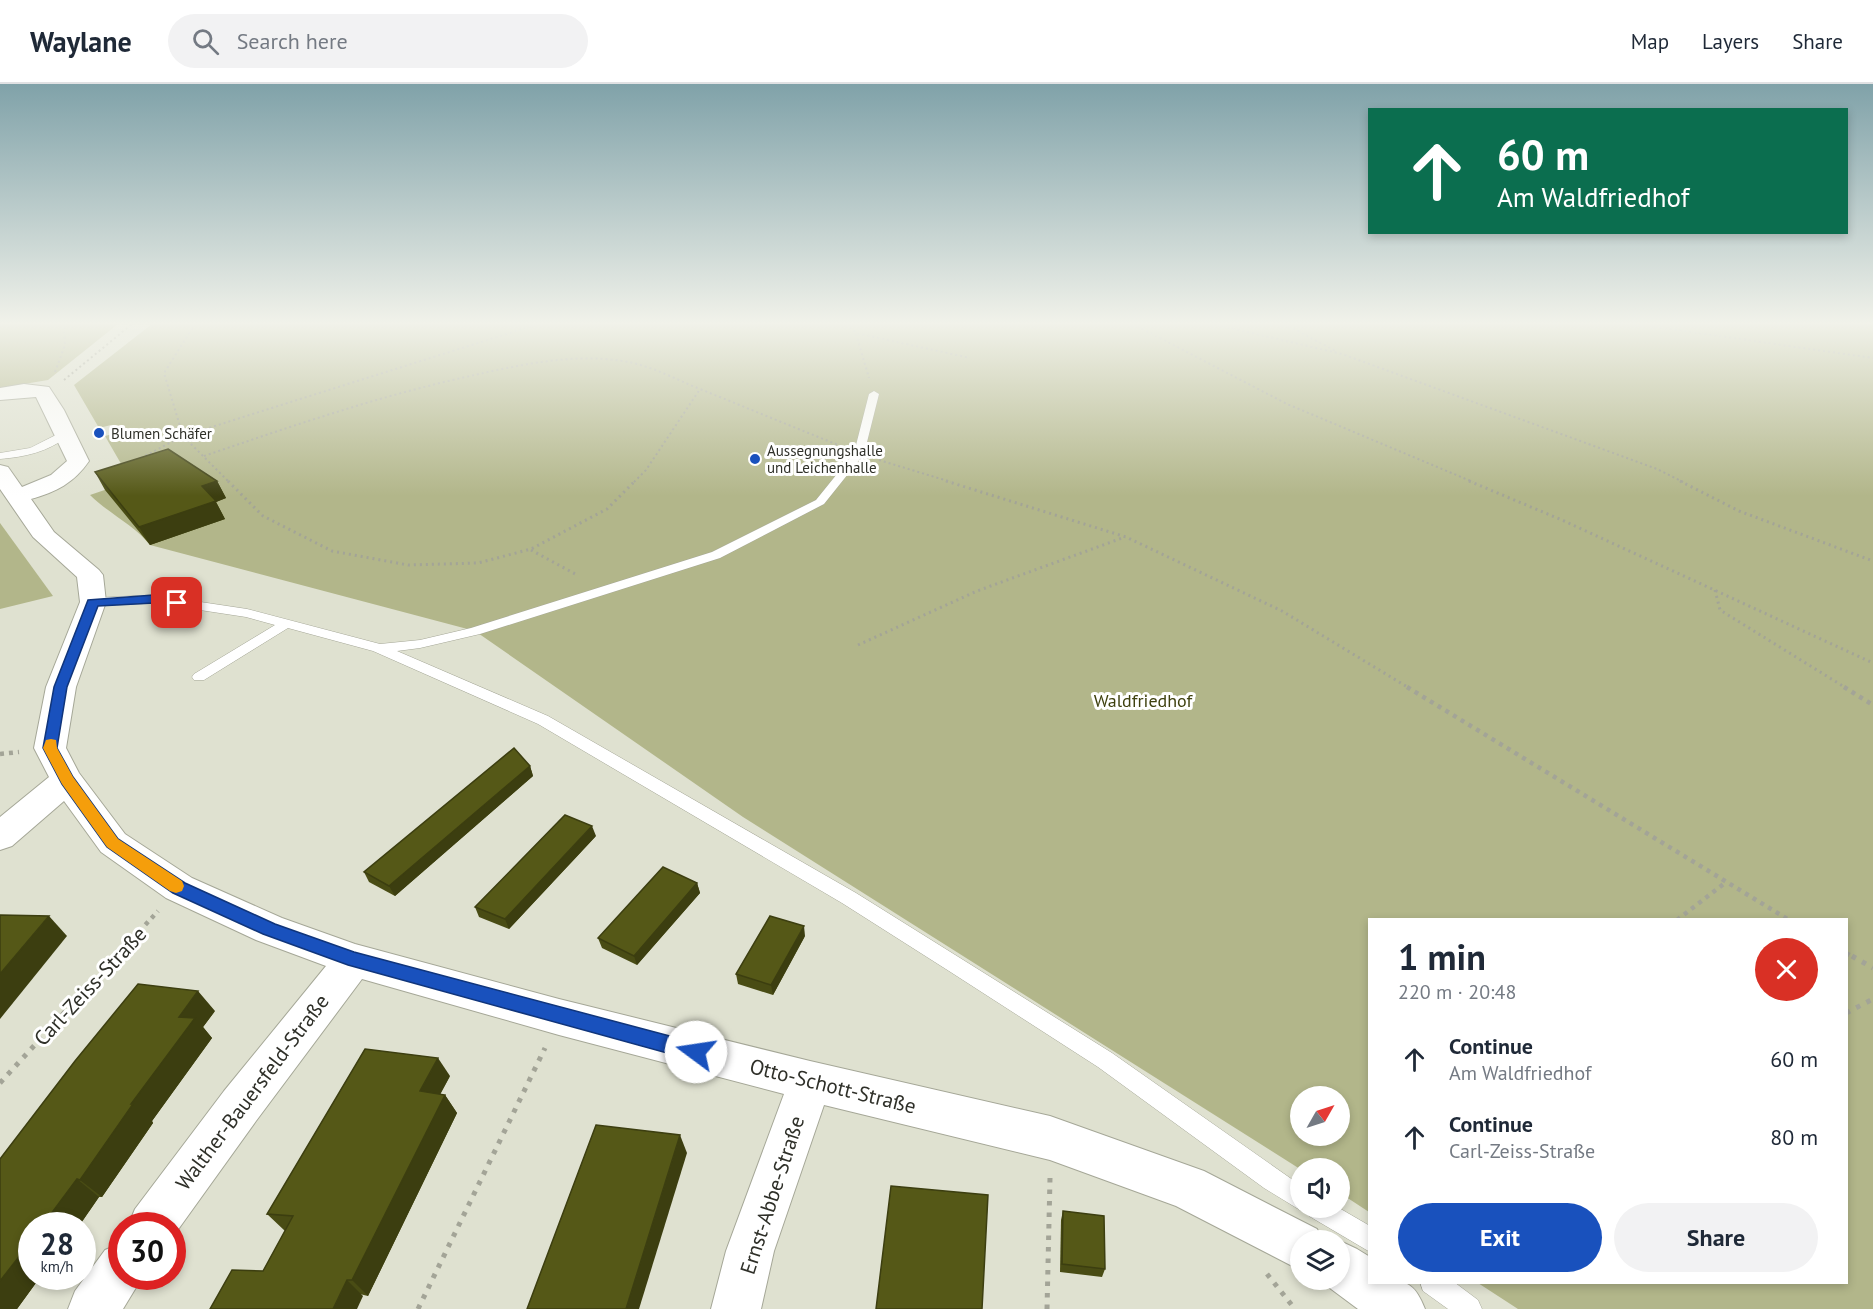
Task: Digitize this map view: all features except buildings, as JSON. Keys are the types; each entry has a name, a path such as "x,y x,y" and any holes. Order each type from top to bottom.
{"street":[{"path":"0,394 24,390 42,392 54,410 78,461 73,470 53,484 17,496"},
{"path":"0,472 45,537 90,575 93,602 61,687 50,748 67,780 0,837"},
{"name":"Otto-Schott-Straße","path":"67,780 113,843 179,888 269,929 354,960 560,1017 810,1081 1050,1138 1188,1187 1290,1241"},
{"name":"Walther-Bauersfeld-Straße","path":"162,1212 240,1106 354,960"},
{"name":"Ernst-Abbe-Straße","path":"736,1309 750,1251 810,1081"},
{"path":"1350,1273 1400,1309"},
{"path":"93,1309 108,1287"}],"lane":[{"path":"378,648 420,644 475,631 716,555 820,501 859,454 874,394"},
{"path":"0,456 35,450 56,442 64,434"},
{"path":"93,602 154,599 247,614 378,648 543,720 849,898 1106,1060 1290,1191"},
{"path":"199,677 284,625"},
{"path":"1334,1218 1368,1239"},
{"path":"1435,1284 1469,1309"}],"path":[{"path":"42,392 49,381"},
{"path":"42,392 62,381"},
{"path":"166,381 183,436 263,516 332,551 408,564 478,563 531,549 607,509 646,470 700,389"},
{"path":"133,463 183,436 357,381"},
{"path":"204,456 369,401 444,381"},
{"path":"679,381 859,454 1126,537 1282,611 1786,918"},
{"path":"870,381 874,394"},
{"path":"1243,381 1287,404 1562,520 1873,663"},
{"path":"1416,381 1657,469 1739,511 1820,539 1873,561"},
{"path":"858,645 977,591 1126,537"},
{"path":"531,549 604,590"},
{"path":"1715,590 1719,610 1873,705"},
{"path":"1680,918 1725,882"},
{"name":"Carl-Zeiss-Straße","path":"0,1083 179,888"},
{"path":"1848,953 1873,968"},
{"path":"1848,1012 1873,999"},
{"path":"418,1309 560,1017"},
{"path":"1047,1309 1050,1138"}],"green space":[{"path":"0,381 41,381 0,388"},
{"name":"Waldfriedhof","path":"79,381 1873,381 1873,1309 1518,1309 1480,1284 1848,1284 1848,918 1368,918 1368,1211 1350,1200 1350,1158 1290,1158 1290,1163 743,817 475,631 150,545 90,495 131,481 105,436 116,433 111,425 99,428 74,385"},
{"path":"0,523 53,596 0,609"}],"slow traffic":[{"path":"51,744 50,748 67,780 113,843 176,886"}],"place":[{"name":"Blumen Schäfer","path":"99,433"},
{"name":"Aussegnungshalle und Leichenhalle","path":"755,459"}],"route":[{"path":"177,603 154,599 93,602 61,687 50,748 67,780 113,843 179,888 269,929 354,960 696,1052"}]}
